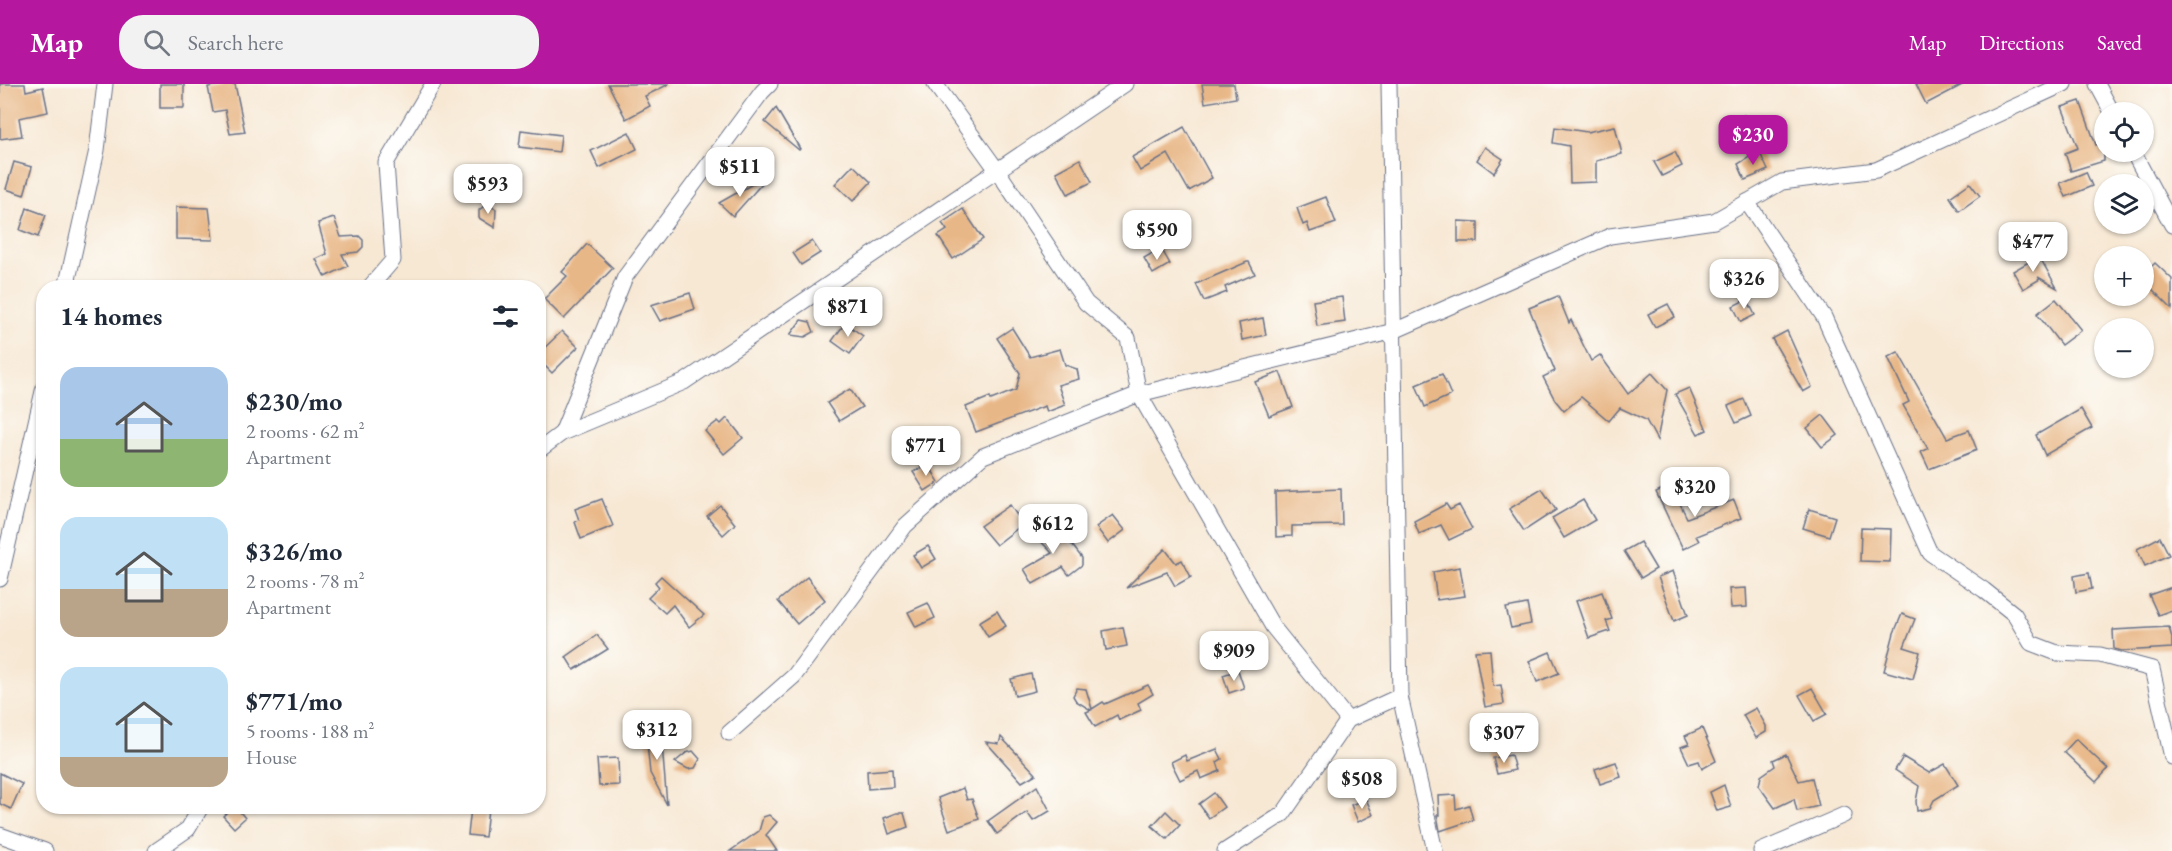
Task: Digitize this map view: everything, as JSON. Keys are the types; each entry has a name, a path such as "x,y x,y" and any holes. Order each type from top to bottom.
{"street":[{"path":"68,280 97,150 105,84"},
{"path":"376,280 393,260 386,163 433,84"},
{"path":"562,433 625,277 770,84"},
{"path":"935,84 997,170 1086,303 1128,338 1139,394 1273,627 1348,720"},
{"path":"546,445 562,433 684,382 1125,84"},
{"path":"1389,84 1400,696 1435,851"},
{"path":"729,733 794,676 905,526 983,456 1139,394 1394,331 1610,236 1714,221 1782,182 1876,170 2064,84"},
{"path":"2097,84 2107,102"},
{"path":"2138,162 2172,225"},
{"path":"1747,202 1824,317 1930,553 2014,614 2031,643 2057,653 2100,655 2152,669 2172,757"},
{"path":"0,579 36,422"},
{"path":"1225,851 1283,814 1348,720 1400,696"},
{"path":"156,851 188,829 197,814"},
{"path":"1761,851 1844,816"},
{"path":"0,835 45,851"}],"building":[{"path":"0,84 25,84 26,91 43,87 48,112 19,118 22,136 0,139"},
{"path":"160,84 184,84 184,108 160,108"},
{"path":"235,84 245,132 230,134 225,110 213,112 208,87"},
{"path":"608,84 669,84 645,96 650,106 626,119"},
{"path":"1202,84 1234,84 1236,98 1205,103"},
{"path":"1916,84 1964,84 1926,104"},
{"path":"2080,101 2094,140 2094,162 2101,162 2071,171 2065,153 2078,148 2062,107"},
{"path":"776,108 800,149 799,150 765,122"},
{"path":"1744,115 1750,130 1728,141 1721,125"},
{"path":"1615,126 1622,154 1596,161 1596,182 1570,183 1569,146 1553,143 1555,127 1587,132"},
{"path":"1184,127 1212,178 1189,191 1168,154 1140,171 1132,157"},
{"path":"521,130 561,135 559,152 519,147"},
{"path":"629,132 637,149 599,168 591,151"},
{"path":"1485,147 1503,159 1494,173 1477,160"},
{"path":"1759,151 1768,170 1745,180 1738,164"},
{"path":"1675,152 1682,166 1662,176 1654,162"},
{"path":"1080,159 1092,182 1068,194 1056,172"},
{"path":"14,162 32,167 24,195 6,189"},
{"path":"853,165 871,182 853,201 835,184"},
{"path":"2086,172 2092,186 2066,197 2060,183"},
{"path":"763,178 765,180 733,216 719,203"},
{"path":"1970,183 1980,196 1959,211 1950,197"},
{"path":"1326,197 1336,223 1310,232 1307,223 1303,225 1297,208"},
{"path":"487,204 496,209 495,228 479,218 479,210"},
{"path":"176,207 209,208 213,240 176,239"},
{"path":"27,208 46,215 38,237 20,230"},
{"path":"963,209 983,239 953,259 938,236 947,230 942,223"},
{"path":"334,218 341,237 359,236 363,240 363,247 358,252 342,254 348,266 325,277 316,259 327,254 318,223"},
{"path":"1458,221 1478,222 1478,242 1458,242"},
{"path":"2024,226 2034,239 2021,249 2011,236"},
{"path":"812,241 820,253 801,265 793,253"},
{"path":"587,244 613,268 564,319 546,301 546,297 567,276 562,272"},
{"path":"1161,248 1170,264 1153,274 1144,258"},
{"path":"2039,256 2057,288 2038,277 2040,279 2023,289 2013,271"},
{"path":"1247,262 1255,274 1225,287 1227,292 1204,301 1196,284"},
{"path":"2154,264 2172,279 2172,309 2154,291"},
{"path":"690,293 695,309 660,321 651,305"},
{"path":"1558,296 1569,323 1571,320 1591,361 1600,355 1628,394 1652,373 1667,390 1657,440 1646,420 1620,408 1609,421 1581,397 1564,411 1555,400 1543,377 1555,371 1529,308"},
{"path":"1342,297 1345,322 1317,326 1313,301"},
{"path":"1747,299 1755,315 1741,322 1733,306"},
{"path":"2056,299 2081,330 2061,345 2037,314"},
{"path":"1668,304 1675,317 1655,327 1648,314"},
{"path":"1263,318 1266,335 1242,340 1239,323"},
{"path":"801,320 810,322 814,332 805,337 790,335"},
{"path":"845,323 863,336 850,354 832,341"},
{"path":"1012,328 1030,357 1060,349 1065,365 1077,369 1079,379 1058,385 1065,405 1047,412 1045,406 976,432 966,407 1016,390 1020,373 997,338"},
{"path":"562,331 578,347 552,373 546,367 546,346"},
{"path":"1787,331 1812,387 1803,392 1772,339"},
{"path":"1898,352 1947,438 1969,430 1977,450 1929,469 1921,452 1928,449 1903,405 1909,402 1888,357"},
{"path":"1280,372 1293,407 1269,416 1255,382"},
{"path":"1442,374 1451,395 1425,407 1416,385"},
{"path":"1689,388 1707,430 1698,434 1675,394"},
{"path":"850,389 862,407 839,421 827,403"},
{"path":"1744,399 1751,416 1736,423 1728,406"},
{"path":"2081,409 2092,428 2045,455 2036,435"},
{"path":"1823,415 1838,435 1822,447 1807,428"},
{"path":"727,418 743,438 724,454 705,431 718,421 721,424"},
{"path":"928,464 939,482 925,491 913,472"},
{"path":"1671,485 1687,518 1734,500 1741,518 1696,536 1699,541 1683,549 1656,492"},
{"path":"1341,489 1342,525 1292,526 1292,536 1276,537 1275,492"},
{"path":"1542,489 1556,510 1524,531 1509,509"},
{"path":"602,499 613,526 581,539 575,522 579,520 575,509"},
{"path":"1583,500 1595,520 1564,538 1552,518"},
{"path":"1446,504 1450,510 1459,505 1472,529 1449,540 1441,525 1419,534 1414,521"},
{"path":"720,505 735,524 723,535 707,516"},
{"path":"1010,505 1023,524 996,545 980,526"},
{"path":"1809,509 1835,517 1829,536 1803,528"},
{"path":"1113,515 1125,530 1108,543 1096,527"},
{"path":"1045,520 1066,543 1069,541 1082,558 1082,565 1069,575 1063,567 1033,584 1024,569 1052,553 1032,532"},
{"path":"1861,528 1891,529 1890,562 1860,561"},
{"path":"2160,537 2169,555 2145,566 2137,549"},
{"path":"1640,542 1656,569 1641,578 1624,551"},
{"path":"928,546 936,559 921,568 913,555"},
{"path":"1165,549 1176,563 1182,560 1191,577 1175,586 1167,572 1126,588"},
{"path":"1460,567 1465,596 1437,600 1433,572"},
{"path":"1673,571 1688,615 1674,621 1658,577"},
{"path":"2089,573 2092,589 2076,592 2074,576"},
{"path":"661,576 704,615 689,627 673,605 665,613 648,598 659,587 655,582"},
{"path":"807,577 825,600 797,624 778,601"},
{"path":"2172,587 2172,610 2158,615 2149,595"},
{"path":"1746,588 1747,607 1731,608 1729,589"},
{"path":"1602,592 1612,619 1606,621 1610,631 1589,638 1576,601"},
{"path":"928,603 935,618 916,627 908,612"},
{"path":"1527,604 1531,624 1511,628 1506,608"},
{"path":"997,611 1006,626 988,637 979,622"},
{"path":"1902,614 1915,619 1904,647 1920,652 1913,679 1884,671 1894,633"},
{"path":"1123,627 1127,646 1106,650 1103,631"},
{"path":"2169,627 2172,648 2122,651 2114,649 2113,630"},
{"path":"597,635 608,649 574,670 566,657"},
{"path":"1490,650 1493,686 1501,685 1504,704 1485,707 1475,651"},
{"path":"1550,652 1559,673 1537,682 1529,661"},
{"path":"1238,670 1244,688 1229,693 1223,675"},
{"path":"1031,674 1035,691 1015,696 1011,679"},
{"path":"1148,685 1153,694 1138,703 1141,710 1119,720 1117,715 1095,727 1086,712 1091,710 1076,701 1073,696 1077,688 1086,689 1092,709 1103,702 1105,704"},
{"path":"1812,688 1827,714 1814,721 1799,695"},
{"path":"1756,708 1766,726 1766,732 1756,738 1743,715"},
{"path":"1702,728 1716,761 1702,769 1699,761 1689,764 1681,747 1689,744 1685,736"},
{"path":"661,732 667,805 650,773 646,734"},
{"path":"1001,737 1036,774 1022,782 986,742 999,744"},
{"path":"2076,739 2108,769 2096,782 2064,752"},
{"path":"1217,749 1222,759 1217,762 1220,771 1201,779 1198,771 1180,780 1171,762 1185,755 1187,761"},
{"path":"693,751 700,759 695,768 688,769 675,762 686,753"},
{"path":"1786,754 1799,781 1812,778 1819,806 1797,811 1794,799 1775,808 1759,786 1761,776 1775,766 1773,760"},
{"path":"1511,755 1515,770 1497,774 1493,758"},
{"path":"1903,757 1929,773 1945,764 1958,785 1934,800 1930,808 1917,811 1919,786 1895,770"},
{"path":"618,758 619,785 599,786 597,759"},
{"path":"1616,762 1621,777 1600,784 1595,769"},
{"path":"892,769 893,787 868,789 867,771"},
{"path":"0,773 22,784 11,809 0,804"},
{"path":"1724,785 1731,807 1717,811 1710,792"},
{"path":"1037,786 1050,811 1033,821 1027,812 997,834 988,821"},
{"path":"963,788 967,800 972,799 979,819 949,830 938,798"},
{"path":"1214,793 1224,807 1209,818 1199,804"},
{"path":"1455,795 1456,809 1469,805 1473,820 1440,831 1437,815 1439,815 1438,796"},
{"path":"1366,799 1373,815 1358,822 1351,805"},
{"path":"1166,811 1180,825 1167,839 1152,826"},
{"path":"904,813 908,827 889,834 884,818"},
{"path":"242,814 245,818 234,828 223,816"},
{"path":"470,814 487,814 485,837 468,835"},
{"path":"769,815 777,822 766,835 777,851 730,851 759,831 763,817"}]}
